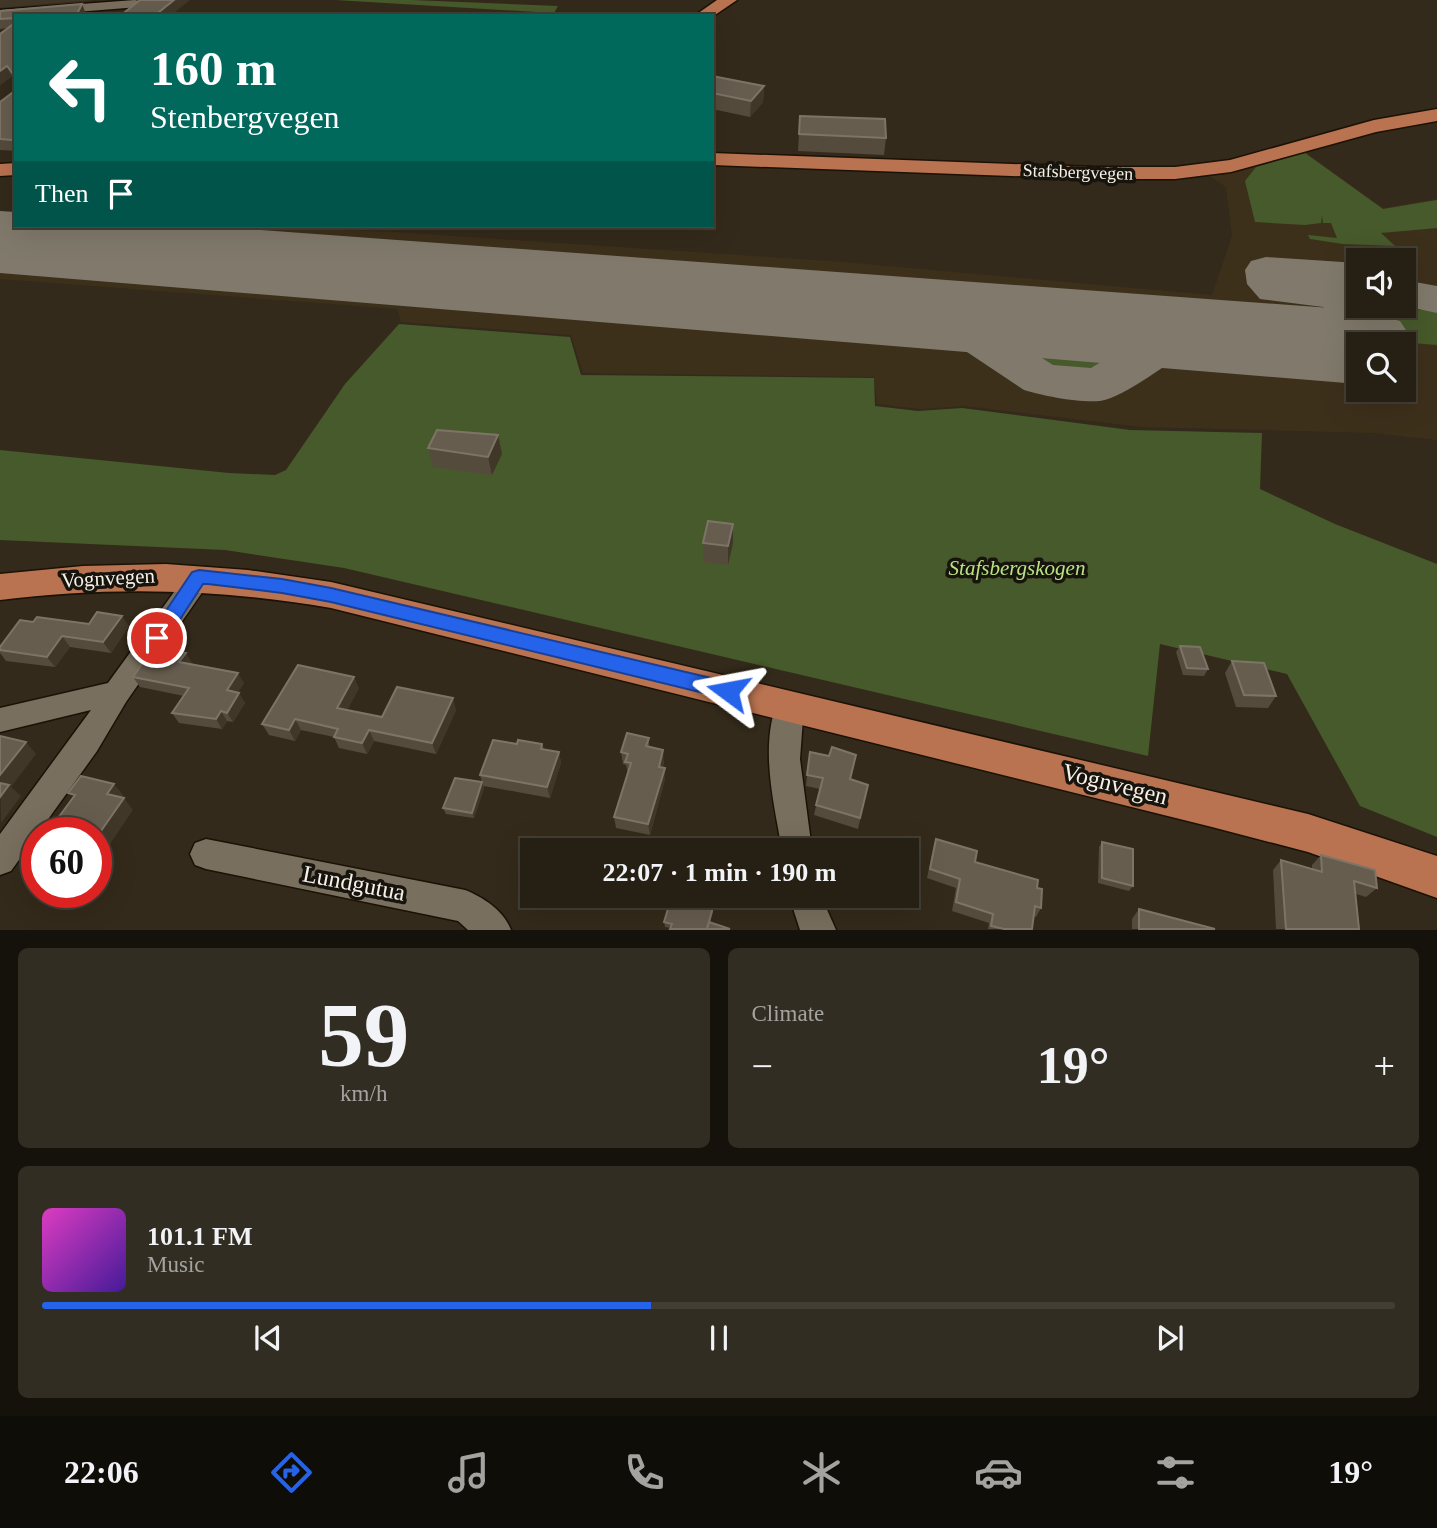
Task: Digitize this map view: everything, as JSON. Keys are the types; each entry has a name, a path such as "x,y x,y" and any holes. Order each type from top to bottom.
{"main road":[{"path":"705,14 729,0"},
{"name":"Stafsbergvegen","path":"714,159 1096,173 1175,173 1231,166 1374,126 1437,115"},
{"name":"Vognvegen","path":"0,587 92,578 199,577 282,586 331,595 1308,833 1437,877"}],"street":[{"path":"0,14 137,2"},
{"path":"122,14 137,2"},
{"path":"0,860 87,742 116,694 199,577"},
{"path":"0,720 116,694"},
{"path":"790,705 784,726 795,838"},
{"name":"Lundgutua","path":"206,854 465,906 495,929"},
{"path":"809,908 812,919 820,929"}],"shaded area":[{"path":"1305,152 1383,208 1437,199 1437,440 1374,433 1142,427 964,406 920,409 877,404 874,377 583,373 571,335 401,322 397,309 0,279 0,214 14,215 14,228 286,228 395,232 843,262 1212,295 1232,236 1226,187 1207,174 1242,169"}],"green space":[{"path":"335,0 412,0 558,6 554,13"},
{"path":"1305,153 1383,209 1437,200 1437,228 1381,233 1395,246 1343,244 1310,239 1308,235 1337,238 1331,223 1323,223 1322,215 1321,223 1305,225 1255,222 1245,181 1256,167"},
{"path":"1416,310 1437,311 1437,345 1416,343 1416,332 1380,332 1373,318 1416,318"},
{"path":"964,323 1159,339 1101,376 1038,370"},
{"name":"Stafsbergskogen","path":"399,324 570,337 581,375 874,378 875,406 918,411 962,408 1130,430 1262,433 1260,489 1335,524 1437,564 1437,837 1360,806 1287,674 1160,644 1148,756 344,568 225,550 0,540 0,450 229,473 275,475 286,470 345,384"}],"building":[{"path":"140,0 174,0 156,14 122,14"},
{"path":"82,4 77,14 14,14 14,18 0,19 0,11"},
{"path":"14,24 14,75 7,66 0,71 0,34"},
{"path":"714,76 764,86 751,101 714,93"},
{"path":"14,92 12,140 0,139 0,102"},
{"path":"800,116 885,119 886,138 799,134"},
{"path":"437,430 498,435 488,457 428,448"},
{"path":"708,521 733,524 728,546 703,543"},
{"path":"97,612 122,616 103,642 62,636 47,657 0,650 20,620 33,622 37,617 89,624"},
{"path":"1180,646 1200,647 1208,669 1187,668"},
{"path":"154,647 186,653 179,662 238,673 227,690 239,693 227,713 221,711 216,719 172,713 189,688 133,677"},
{"path":"1232,661 1264,663 1276,696 1244,695"},
{"path":"298,665 354,677 337,708 382,717 397,687 453,698 432,743 369,730 362,743 334,737 338,729 295,719 289,730 262,724"},
{"path":"627,733 649,738 646,746 663,750 659,767 665,768 648,824 614,817 631,763 625,762 628,754 621,752"},
{"path":"0,736 26,742 0,775"},
{"path":"493,740 542,744 541,749 559,752 547,787 480,775"},
{"path":"832,747 856,755 850,779 868,785 860,818 816,805 823,778 807,775 810,752 829,756"},
{"path":"81,776 114,784 107,794 124,798 111,817 59,817 75,795 68,793"},
{"path":"455,778 482,782 472,813 443,808"},
{"path":"0,783 9,785 0,797"},
{"path":"936,839 977,851 975,862 1038,880 1037,888 1042,889 1041,908 1035,906 1032,929 991,926 993,914 956,902 960,879 930,869"},
{"path":"1102,842 1133,849 1133,886 1102,878"},
{"path":"1321,855 1375,870 1377,888 1354,881 1359,929 1286,929 1281,860 1322,872"},
{"path":"668,908 713,908 707,929 670,929 672,924 664,922"},
{"path":"1139,909 1215,929 1139,929"},
{"path":"709,922 730,929 707,929"}],"taxiway":[{"path":"1346,275 1266,270 1269,284 1275,290 1333,295 1346,302"},
{"path":"1416,294 1437,300"},
{"path":"941,314 1041,379 1099,385 1182,333"},
{"path":"1354,318 1362,332"}],"runway":[{"path":"0,242 1346,346"}],"route":[{"path":"157,638 199,577 208,577 331,595 728,691"}]}
